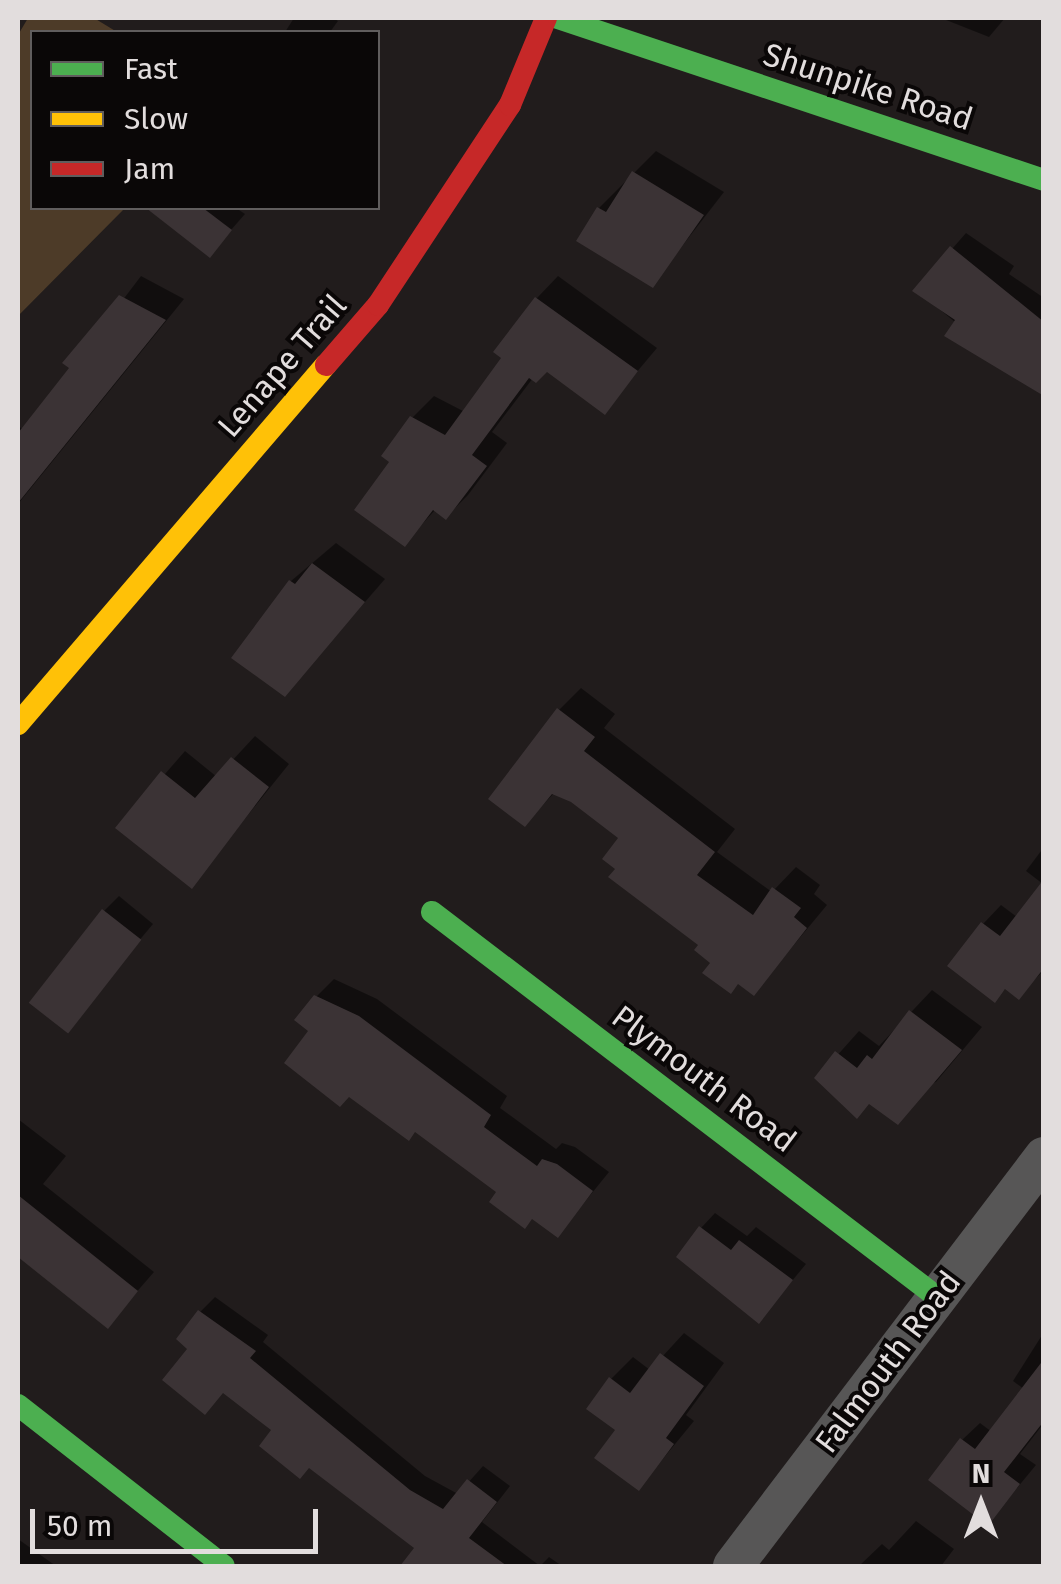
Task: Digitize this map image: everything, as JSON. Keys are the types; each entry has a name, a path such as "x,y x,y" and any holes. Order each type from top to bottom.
{"street":[{"name":"Lenape Trail","path":"18,724 378,305 510,105 546,18"},
{"name":"Shunpike Road","path":"558,18 1044,180"},
{"name":"Plymouth Road","path":"432,912 938,1297"},
{"name":"Falmouth Road","path":"733,1566 1044,1157"},
{"path":"18,1405 224,1566"}],"shaded area":[{"path":"28,18 94,18 114,30 30,30 30,210 123,210 18,316 18,35"}],"building":[{"path":"632,171 704,215 653,288 576,241 597,207 606,212"},
{"path":"149,210 206,210 232,230 210,258"},
{"path":"950,246 1044,322 1044,396 944,336 955,320 912,291"},
{"path":"119,295 166,320 18,503 18,433 69,368 62,363"},
{"path":"535,297 638,371 605,415 547,372 536,383 529,378 472,455 487,466 446,520 433,510 405,547 354,510 389,462 381,456 410,416 445,435 501,358 493,352"},
{"path":"312,563 365,602 285,697 231,658 289,580 295,584"},
{"path":"557,708 595,737 584,751 715,852 697,875 753,915 772,887 801,908 794,917 807,928 754,996 738,984 731,994 702,973 710,963 694,950 698,945 608,877 615,869 602,859 618,838 571,802 552,794 525,827 488,799"},
{"path":"231,757 269,787 192,889 115,828 161,771 195,798"},
{"path":"1044,879 1044,968 1019,1000 1005,989 995,1003 947,966 981,922 1000,936"},
{"path":"102,909 141,940 68,1034 29,1003"},
{"path":"314,995 359,1016 491,1115 484,1127 537,1166 542,1159 557,1164 593,1191 558,1238 532,1219 525,1229 489,1202 496,1192 415,1132 409,1141 349,1097 340,1107 284,1063 308,1031 294,1020"},
{"path":"909,1010 962,1050 898,1125 869,1104 857,1119 814,1078 835,1051 857,1068 867,1055 872,1059"},
{"path":"18,1195 138,1291 108,1329 18,1257"},
{"path":"699,1226 731,1250 739,1240 793,1280 759,1324 676,1257"},
{"path":"198,1310 256,1351 250,1358 410,1490 443,1509 467,1479 497,1502 469,1538 507,1566 400,1566 414,1548 309,1468 300,1479 259,1446 271,1430 223,1393 205,1415 162,1380 187,1349 176,1339"},
{"path":"660,1353 704,1386 666,1438 674,1444 639,1491 594,1458 615,1430 586,1409 609,1377 630,1393"},
{"path":"1044,1359 1044,1421 1004,1472 1020,1484 988,1526 928,1480 960,1438 975,1449"}],"traffic: fast":[{"path":"558,18 1044,180"},
{"path":"432,912 937,1297"},
{"path":"18,1405 224,1566"}],"traffic: slow":[{"path":"18,724 326,365"}],"traffic: jam":[{"path":"326,365 378,305 510,105 546,18"}]}
